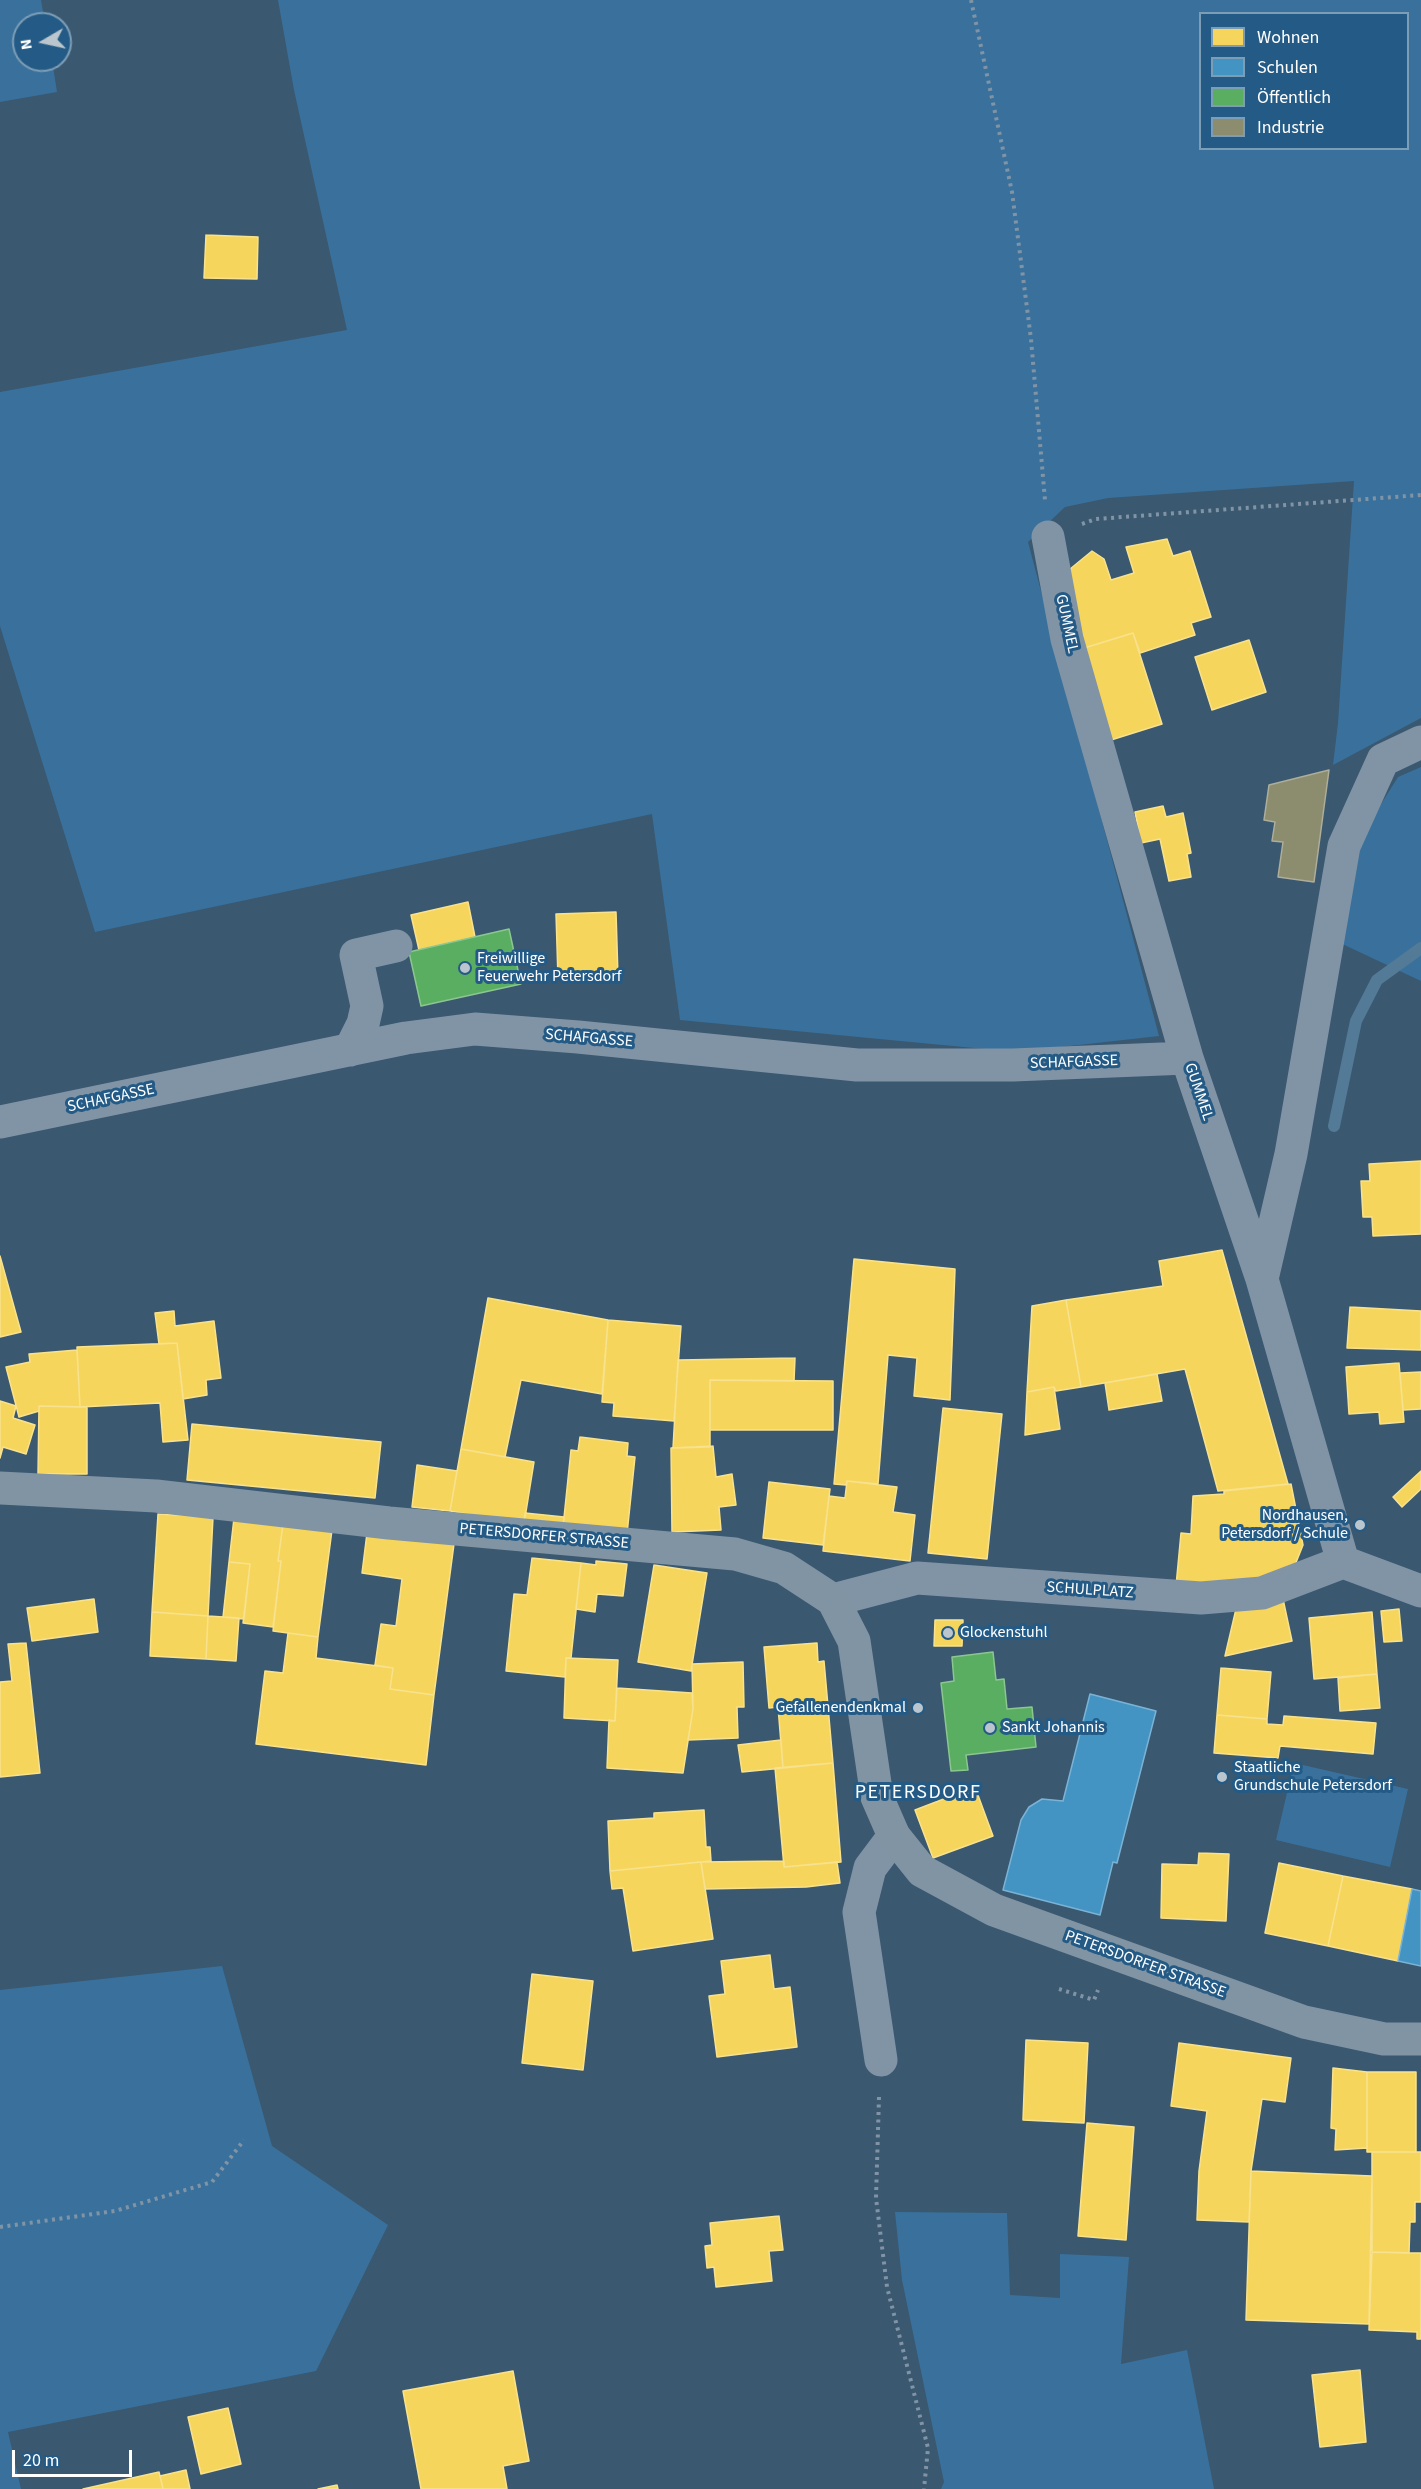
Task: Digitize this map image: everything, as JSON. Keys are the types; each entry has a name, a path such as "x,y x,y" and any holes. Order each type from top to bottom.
{"main road":[{"name":"PETERSDORFER STRASSE","path":"0,1488 156,1496 389,1523 735,1554 784,1568 833,1600 854,1641 878,1797 894,1836 922,1871 994,1910 1305,2022 1384,2038 1421,2039"}],"street":[{"name":"GUMMEL","path":"1048,537 1067,639 1187,1058 1262,1279 1343,1562"},
{"path":"1262,1279 1291,1154 1344,846 1383,760 1421,742"},
{"path":"350,1050 363,1024 367,1006 356,955 396,946"},
{"name":"SCHAFGASSE","path":"0,1122 406,1038 475,1029 590,1038 857,1065 1013,1065 1187,1058"},
{"path":"1343,1562 1421,1591"},
{"name":"SCHULPLATZ","path":"833,1600 917,1578 1202,1598 1221,1597 1262,1593 1343,1562"},
{"path":"881,2060 859,1912 870,1868 894,1836"}],"path":[{"path":"971,0 1012,192 1031,339 1048,537 1096,519 1421,495"},
{"path":"1059,1989 1094,2000 1098,1990"},
{"path":"881,2060 876,2198 887,2287 928,2448 924,2489"},
{"path":"0,2227 115,2211 212,2182 244,2140"}],"shaded area":[{"path":"0,0 41,0 43,12 12,12 12,72 54,72 57,92 0,102"},
{"path":"278,0 1421,0 1421,718 1333,765 1338,723 1354,481 1108,498 1065,507 1028,542 1159,1036 1016,1052 680,1020 652,814 95,932 0,626 0,392 347,330 294,90"},
{"path":"1421,767 1421,981 1336,941 1363,833 1398,777"},
{"path":"1294,1763 1408,1789 1390,1867 1276,1840"},
{"path":"222,1966 272,2146 388,2225 316,2371 8,2432 21,2489 0,2489 0,1990"},
{"path":"895,2212 1007,2213 1010,2295 1060,2298 1060,2254 1129,2257 1121,2364 1187,2350 1214,2489 941,2489 944,2482 902,2280"}],"building: Wohnen":[{"path":"206,235 258,237 257,279 204,278"},
{"path":"1167,539 1173,556 1190,551 1211,617 1191,623 1195,635 1140,653 1133,633 1081,649 1064,574 1092,551 1104,559 1111,580 1134,573 1126,547"},
{"path":"1133,633 1162,724 1111,740 1081,649"},
{"path":"1249,640 1266,692 1212,710 1195,657"},
{"path":"1163,806 1166,817 1183,813 1191,853 1187,854 1191,877 1169,881 1160,839 1141,843 1135,812"},
{"path":"468,902 475,937 419,950 411,915"},
{"path":"616,912 618,977 558,978 556,914"},
{"path":"1421,1161 1421,1234 1373,1236 1372,1217 1363,1217 1361,1181 1370,1181 1369,1164"},
{"path":"1222,1250 1288,1484 1218,1491 1185,1369 1081,1387 1066,1300 1163,1286 1159,1261"},
{"path":"0,1256 21,1332 0,1337"},
{"path":"854,1259 955,1269 950,1400 914,1396 917,1358 888,1355 878,1484 847,1481 846,1485 834,1484"},
{"path":"488,1298 608,1320 602,1394 521,1380 505,1457 461,1449"},
{"path":"1066,1300 1081,1387 1056,1391 1054,1387 1027,1392 1032,1306"},
{"path":"1350,1307 1421,1311 1421,1350 1347,1348"},
{"path":"174,1311 175,1326 214,1321 221,1378 206,1380 207,1395 183,1399 177,1343 159,1344 155,1313"},
{"path":"608,1320 681,1326 674,1421 613,1416 614,1403 602,1402"},
{"path":"177,1343 188,1440 163,1442 160,1403 80,1407 77,1347"},
{"path":"77,1350 80,1407 39,1406 39,1411 19,1417 6,1367 30,1362 29,1354"},
{"path":"795,1358 794,1381 710,1380 710,1447 673,1448 678,1360"},
{"path":"1399,1363 1404,1422 1380,1424 1379,1412 1349,1414 1346,1367"},
{"path":"1421,1372 1421,1409 1403,1410 1400,1373"},
{"path":"1157,1374 1162,1401 1109,1410 1105,1383"},
{"path":"710,1380 833,1381 833,1430 710,1430"},
{"path":"1054,1387 1060,1429 1025,1435 1027,1392"},
{"path":"0,1401 16,1406 13,1418 35,1425 26,1454 3,1447 0,1458"},
{"path":"39,1406 87,1407 87,1474 38,1474"},
{"path":"943,1408 1002,1414 987,1559 928,1553"},
{"path":"192,1424 381,1442 375,1498 187,1480"},
{"path":"580,1437 628,1443 627,1456 635,1457 627,1534 563,1527 571,1450 578,1451"},
{"path":"713,1446 716,1477 732,1474 736,1505 719,1507 721,1530 672,1532 671,1448"},
{"path":"461,1449 534,1462 524,1524 450,1511"},
{"path":"417,1465 457,1471 450,1511 412,1507"},
{"path":"1421,1471 1421,1489 1402,1507 1393,1497"},
{"path":"847,1481 897,1487 893,1512 915,1515 910,1561 823,1551 829,1496 845,1498"},
{"path":"769,1482 830,1489 823,1545 763,1538"},
{"path":"1291,1484 1303,1545 1295,1565 1261,1583 1176,1586 1181,1533 1191,1534 1193,1496"},
{"path":"525,1513 564,1517 563,1527 524,1524"},
{"path":"158,1514 213,1517 208,1616 152,1612"},
{"path":"234,1518 283,1524 273,1627 243,1623 250,1564 229,1562"},
{"path":"283,1524 332,1530 318,1637 273,1631"},
{"path":"367,1533 454,1544 434,1695 390,1689 393,1668 375,1665 381,1624 396,1626 402,1579 362,1573"},
{"path":"532,1558 581,1563 571,1658 566,1658 565,1677 506,1671 514,1594 527,1595"},
{"path":"596,1561 627,1564 623,1596 597,1594 595,1612 576,1609 581,1563 596,1565"},
{"path":"229,1562 250,1564 244,1619 223,1617"},
{"path":"654,1565 707,1573 691,1671 638,1662"},
{"path":"94,1599 98,1632 32,1641 27,1608"},
{"path":"1283,1599 1292,1641 1225,1656 1236,1609"},
{"path":"1399,1609 1402,1641 1384,1642 1381,1611"},
{"path":"152,1612 208,1616 206,1659 150,1656"},
{"path":"1372,1612 1377,1674 1314,1679 1309,1618"},
{"path":"208,1616 239,1618 236,1661 206,1659"},
{"name":"Glockenstuhl","path":"935,1620 963,1620 962,1646 934,1646"},
{"path":"288,1633 318,1637 316,1658 393,1668 390,1689 434,1695 426,1765 256,1744 265,1671 283,1673"},
{"path":"26,1643 40,1773 0,1777 0,1682 12,1681 8,1644"},
{"path":"817,1643 818,1662 824,1661 833,1763 783,1768 778,1707 769,1708 764,1647"},
{"path":"566,1658 618,1660 615,1721 564,1718"},
{"path":"743,1662 744,1707 737,1707 738,1738 688,1740 693,1709 692,1664"},
{"path":"1221,1668 1271,1672 1267,1719 1217,1715"},
{"path":"1377,1674 1380,1708 1340,1711 1338,1678"},
{"path":"617,1688 692,1693 693,1709 683,1773 607,1768 609,1720 615,1721"},
{"path":"1217,1715 1267,1719 1267,1724 1283,1725 1284,1716 1376,1723 1373,1754 1280,1746 1278,1758 1214,1753"},
{"path":"781,1740 783,1768 742,1772 738,1745"},
{"path":"833,1763 841,1862 784,1867 775,1768"},
{"path":"975,1787 993,1836 933,1858 915,1810"},
{"path":"704,1810 706,1847 710,1847 711,1861 610,1871 608,1821 654,1818 654,1813"},
{"path":"1199,1853 1229,1854 1226,1921 1161,1918 1162,1864 1198,1865"},
{"path":"784,1861 784,1867 837,1862 840,1883 806,1887 705,1889 701,1862"},
{"path":"701,1862 713,1939 633,1951 623,1888 612,1889 610,1871"},
{"path":"1279,1863 1343,1876 1328,1946 1265,1933"},
{"path":"1343,1876 1412,1889 1398,1961 1328,1946"},
{"path":"770,1955 774,1989 790,1987 797,2047 717,2057 709,1996 725,1994 721,1961"},
{"path":"532,1974 593,1981 583,2070 522,2063"},
{"path":"1026,2040 1088,2043 1084,2123 1023,2120"},
{"path":"1179,2043 1291,2058 1285,2102 1262,2099 1251,2171 1249,2222 1197,2220 1199,2171 1207,2111 1171,2106"},
{"path":"1333,2068 1367,2072 1367,2148 1335,2150 1336,2129 1331,2128"},
{"path":"1367,2072 1416,2072 1416,2152 1367,2152"},
{"path":"1087,2123 1134,2127 1126,2240 1078,2236"},
{"path":"1372,2152 1421,2152 1421,2202 1415,2202 1415,2222 1410,2222 1409,2253 1372,2252"},
{"path":"1251,2171 1372,2176 1369,2324 1246,2320"},
{"path":"779,2216 783,2250 769,2251 772,2281 716,2287 714,2267 707,2268 705,2246 712,2245 710,2223"},
{"path":"1372,2252 1421,2253 1421,2339 1417,2339 1417,2332 1369,2330"},
{"path":"1360,2370 1366,2442 1320,2447 1312,2375"},
{"path":"513,2371 529,2461 503,2466 507,2489 421,2489 403,2391"},
{"path":"228,2408 241,2464 201,2474 188,2417"},
{"path":"186,2470 190,2489 163,2489 160,2476"},
{"path":"159,2472 163,2489 83,2489"},
{"path":"337,2485 338,2489 318,2489"}],"building: Schulen":[{"path":"1090,1694 1156,1711 1117,1863 1113,1862 1100,1915 1003,1890 1021,1820 1029,1807 1042,1799 1063,1801"},
{"path":"1412,1889 1421,1891 1421,1966 1398,1961"}],"building: Öffentlich":[{"name":"Freiwillige Feuerwehr Petersdorf","path":"509,929 521,984 421,1006 409,952"},
{"name":"Sankt Johannis","path":"993,1652 996,1680 1004,1679 1007,1709 1032,1707 1036,1747 966,1755 968,1770 951,1771 941,1683 954,1681 952,1657"}],"building: Industrie":[{"path":"1329,770 1314,882 1278,877 1283,842 1272,841 1275,822 1264,820 1269,785"}],"waterway":[{"path":"1334,1126 1356,1021 1377,980 1421,948"}],"place":[{"name":"Freiwillige Feuerwehr Petersdorf","path":"465,968"},
{"name":"Nordhausen, Petersdorf / Schule","path":"1360,1525"},
{"name":"Glockenstuhl","path":"948,1633"},
{"name":"Gefallenendenkmal","path":"918,1708"},
{"name":"Sankt Johannis","path":"990,1728"},
{"name":"Staatliche Grundschule Petersdorf","path":"1222,1777"}],"district":[{"name":"PETERSDORF","path":"918,1794"}]}
